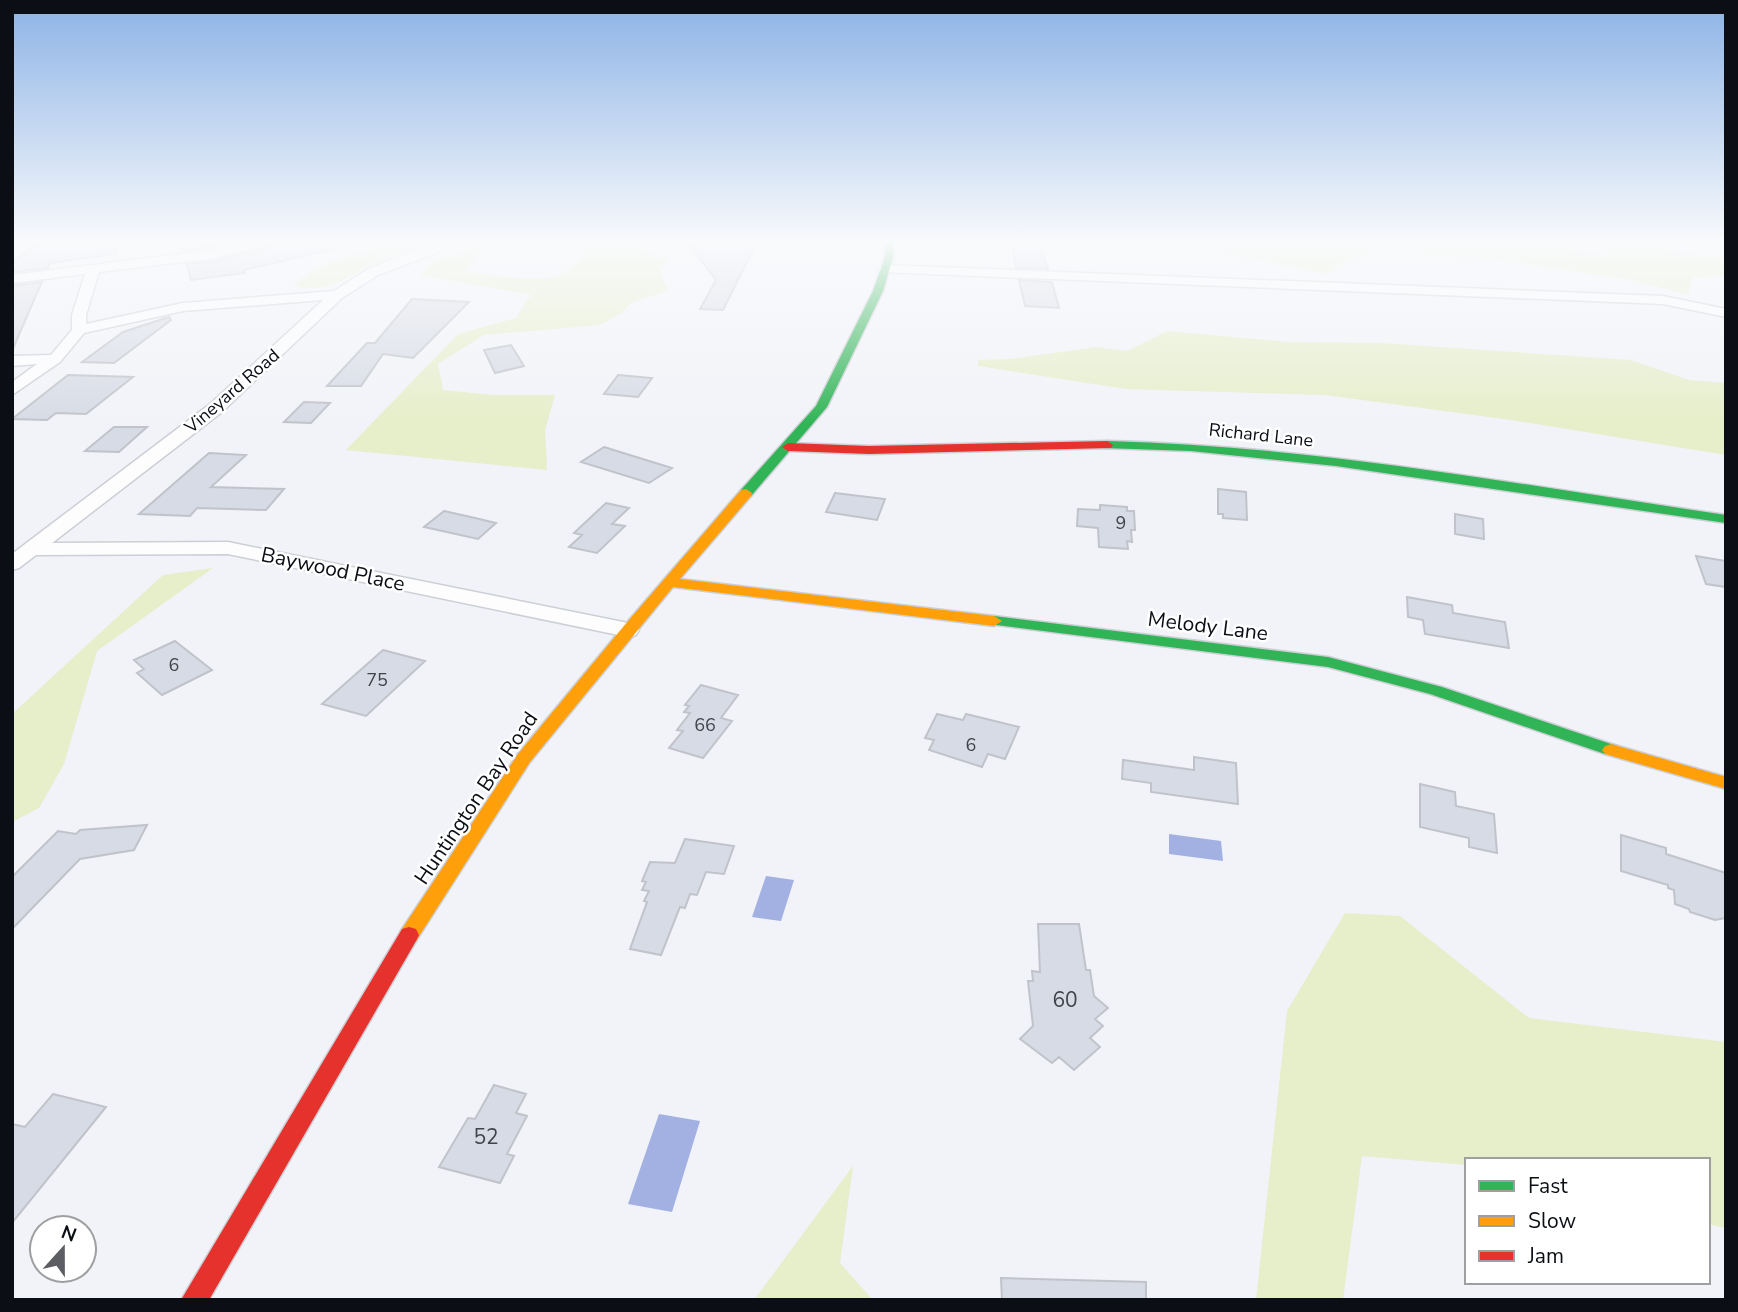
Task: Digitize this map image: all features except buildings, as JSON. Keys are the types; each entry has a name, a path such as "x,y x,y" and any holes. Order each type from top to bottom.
{"street":[{"path":"12,390 71,344 79,330 83,302"},
{"path":"79,330 183,307 244,302"},
{"name":"Vineyard Road","path":"12,564 34,550 216,408 329,302"},
{"name":"Huntington Bay Road","path":"194,1300 390,965 524,758 628,630 821,407 855,341 871,302"},
{"path":"1673,302 1726,313"},
{"path":"12,361 55,359"},
{"name":"Richard Lane","path":"788,447 869,450 1132,445 1203,448 1349,464 1726,519"},
{"name":"Baywood Place","path":"34,550 228,548 628,630"},
{"name":"Melody Lane","path":"669,582 1328,662 1383,671 1574,738 1726,783"}],"green space":[{"path":"526,302 633,302 600,325 484,335 438,364 443,390 494,395 555,395 545,430 547,470 346,450 458,334 516,318"},
{"path":"1167,331 1288,342 1383,343 1631,360 1689,380 1726,383 1726,455 1511,420 1325,395 1126,389 978,366 978,360 1010,359 1096,347 1127,351"},
{"path":"213,568 97,651 64,764 39,808 12,822 12,714 163,575"},
{"path":"1345,913 1400,916 1529,1018 1726,1042 1726,1228 1710,1224 1710,1158 1465,1158 1465,1165 1362,1156 1343,1300 1256,1300 1287,1011"},
{"path":"853,1166 840,1263 873,1300 754,1300"}],"water":[{"path":"1169,834 1221,841 1223,861 1169,854"},
{"path":"766,876 794,880 781,921 752,917"},
{"path":"659,1114 700,1121 672,1212 628,1204"}],"traffic: fast":[{"path":"746,493 821,407 872,302"},
{"path":"1107,445 1191,447 1336,462 1726,519"},
{"path":"994,621 1328,662 1436,690 1611,750"}],"traffic: slow":[{"path":"409,935 524,758 628,630 746,493"},
{"path":"669,582 994,621"},
{"path":"1611,750 1726,783"}],"traffic: jam":[{"path":"788,447 869,450 1107,445"},
{"path":"194,1300 409,935"}]}
